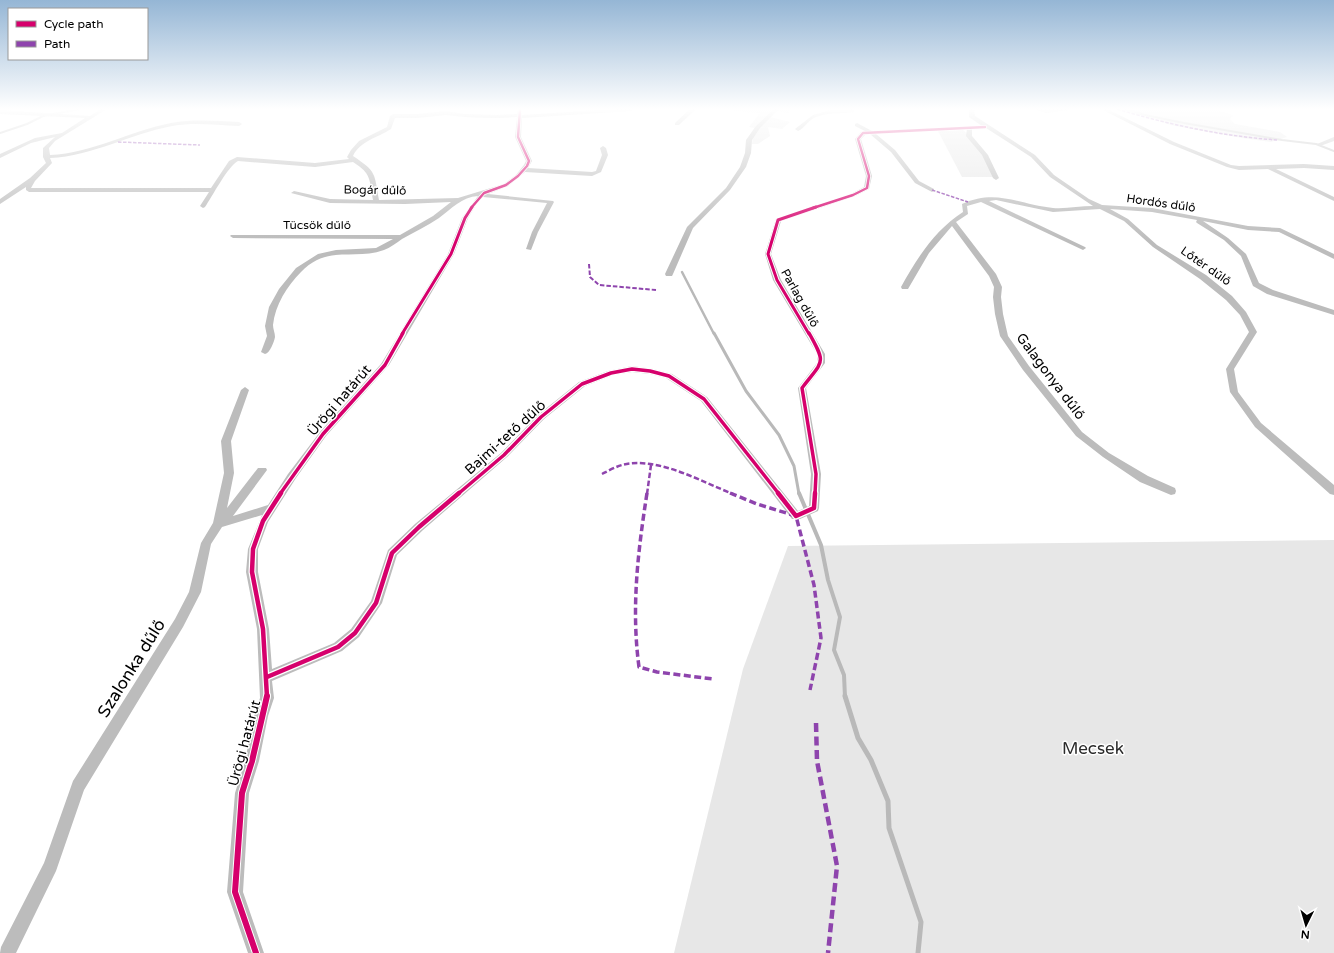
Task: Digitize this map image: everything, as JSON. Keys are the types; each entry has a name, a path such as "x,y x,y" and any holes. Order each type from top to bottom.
{"street":[{"path":"0,202 37,177 49,163 46,157 47,153"},
{"path":"46,157 83,153"},
{"path":"351,153 350,157 367,168 371,174 376,201"},
{"path":"526,153 529,161 524,170 592,174 598,172 605,153"},
{"path":"670,274 690,227 728,189 743,167 748,153"},
{"name":"Parlag dűlő","path":"796,516 814,508 816,474 802,388 821,363 821,354 777,280 768,254 778,220 853,195 866,188 869,176 862,153"},
{"path":"895,153 917,182 932,190"},
{"path":"984,153 996,178"},
{"name":"Lőtér dűlő","path":"1029,153 1039,161 1052,176 1087,200 1126,220 1154,246 1203,277 1229,298 1243,314 1253,332 1230,369 1234,392 1258,425 1334,491"},
{"path":"1197,153 1229,166 1239,168 1304,166 1334,168"},
{"path":"203,206 231,162 237,159 315,165 353,160"},
{"path":"1268,167 1334,199"},
{"name":"Ürögi határút","path":"256,953 235,892 242,793 252,761 261,716 267,698 264,629 252,572 253,549 262,521 323,434 385,365 398,341 437,280 451,254 465,218 475,202 483,194 506,184 524,170"},
{"path":"32,180 28,189 29,190 214,190"},
{"path":"265,352 271,336 269,326 273,307 299,270 320,255 336,252 376,250 428,222 456,200 474,193 551,202 535,232 529,249"},
{"name":"Bogár dűlő","path":"294,194 330,201 429,202 456,200"},
{"name":"Hordós dűlő","path":"952,222 966,212 964,205 968,202 980,199 996,198 1053,210 1102,207 1152,210 1248,228 1280,230 1334,257"},
{"path":"980,199 1083,248"},
{"path":"1192,218 1226,239 1244,255 1256,284 1270,292 1334,313"},
{"path":"905,287 912,273 938,236 952,222"},
{"name":"Galagonya dűlő","path":"952,222 993,276 998,287 997,297 999,314 1004,336 1026,368 1079,434 1106,455 1144,479 1171,491"},
{"name":"Tücsök dűlő","path":"233,236 400,237"},
{"name":"Bajmi-tető dűlő","path":"267,676 338,647 355,633 376,603 392,553 419,527 504,455 541,417 582,384 611,373 632,369 650,371 669,376 704,399 796,516"},
{"name":"Szalonka dűlő","path":"7,953 51,866 78,786 179,623 195,592 206,543 218,524 229,472 226,441 245,390"},
{"path":"218,524 225,518 262,470"},
{"path":"218,524 271,508"}],"green space":[{"path":"950,153 983,153 996,177 962,177"},
{"name":"Mecsek","path":"1334,540 1334,953 674,953 743,669 788,546"}],"waterway":[{"path":"682,272 714,334"},
{"path":"714,333 746,391 779,435 794,466 799,494"},
{"path":"799,493 821,545 828,580 840,617 834,650 844,675 845,697"},
{"path":"845,696 858,738 871,760 888,801 889,828 921,922 918,953"}],"marked path":[{"path":"932,190 968,202"},
{"path":"589,264 590,277 599,285 656,290"},
{"path":"602,474 621,465 637,463 665,466 757,504 796,516 814,585 821,638 810,690"},
{"path":"651,465 640,540 635,591 636,642 639,667 657,672 713,679"},
{"path":"816,723 817,761 837,866 828,953"}],"cycle path":[{"path":"256,953 235,892 242,793 252,761 261,716 267,698 263,629 252,572 253,549 263,521 292,476 323,434 385,365 451,254 465,218 475,202 484,193 506,185 518,176 527,166 529,161 526,153"},
{"path":"267,677 338,647 355,633 376,603 392,553 419,527 504,455 541,417 582,384 611,373 632,369 650,371 669,376 704,399 796,516 814,508 816,474 802,388 821,363 821,354 777,280 768,254 778,220 853,195 867,188 869,176 862,153"}]}
